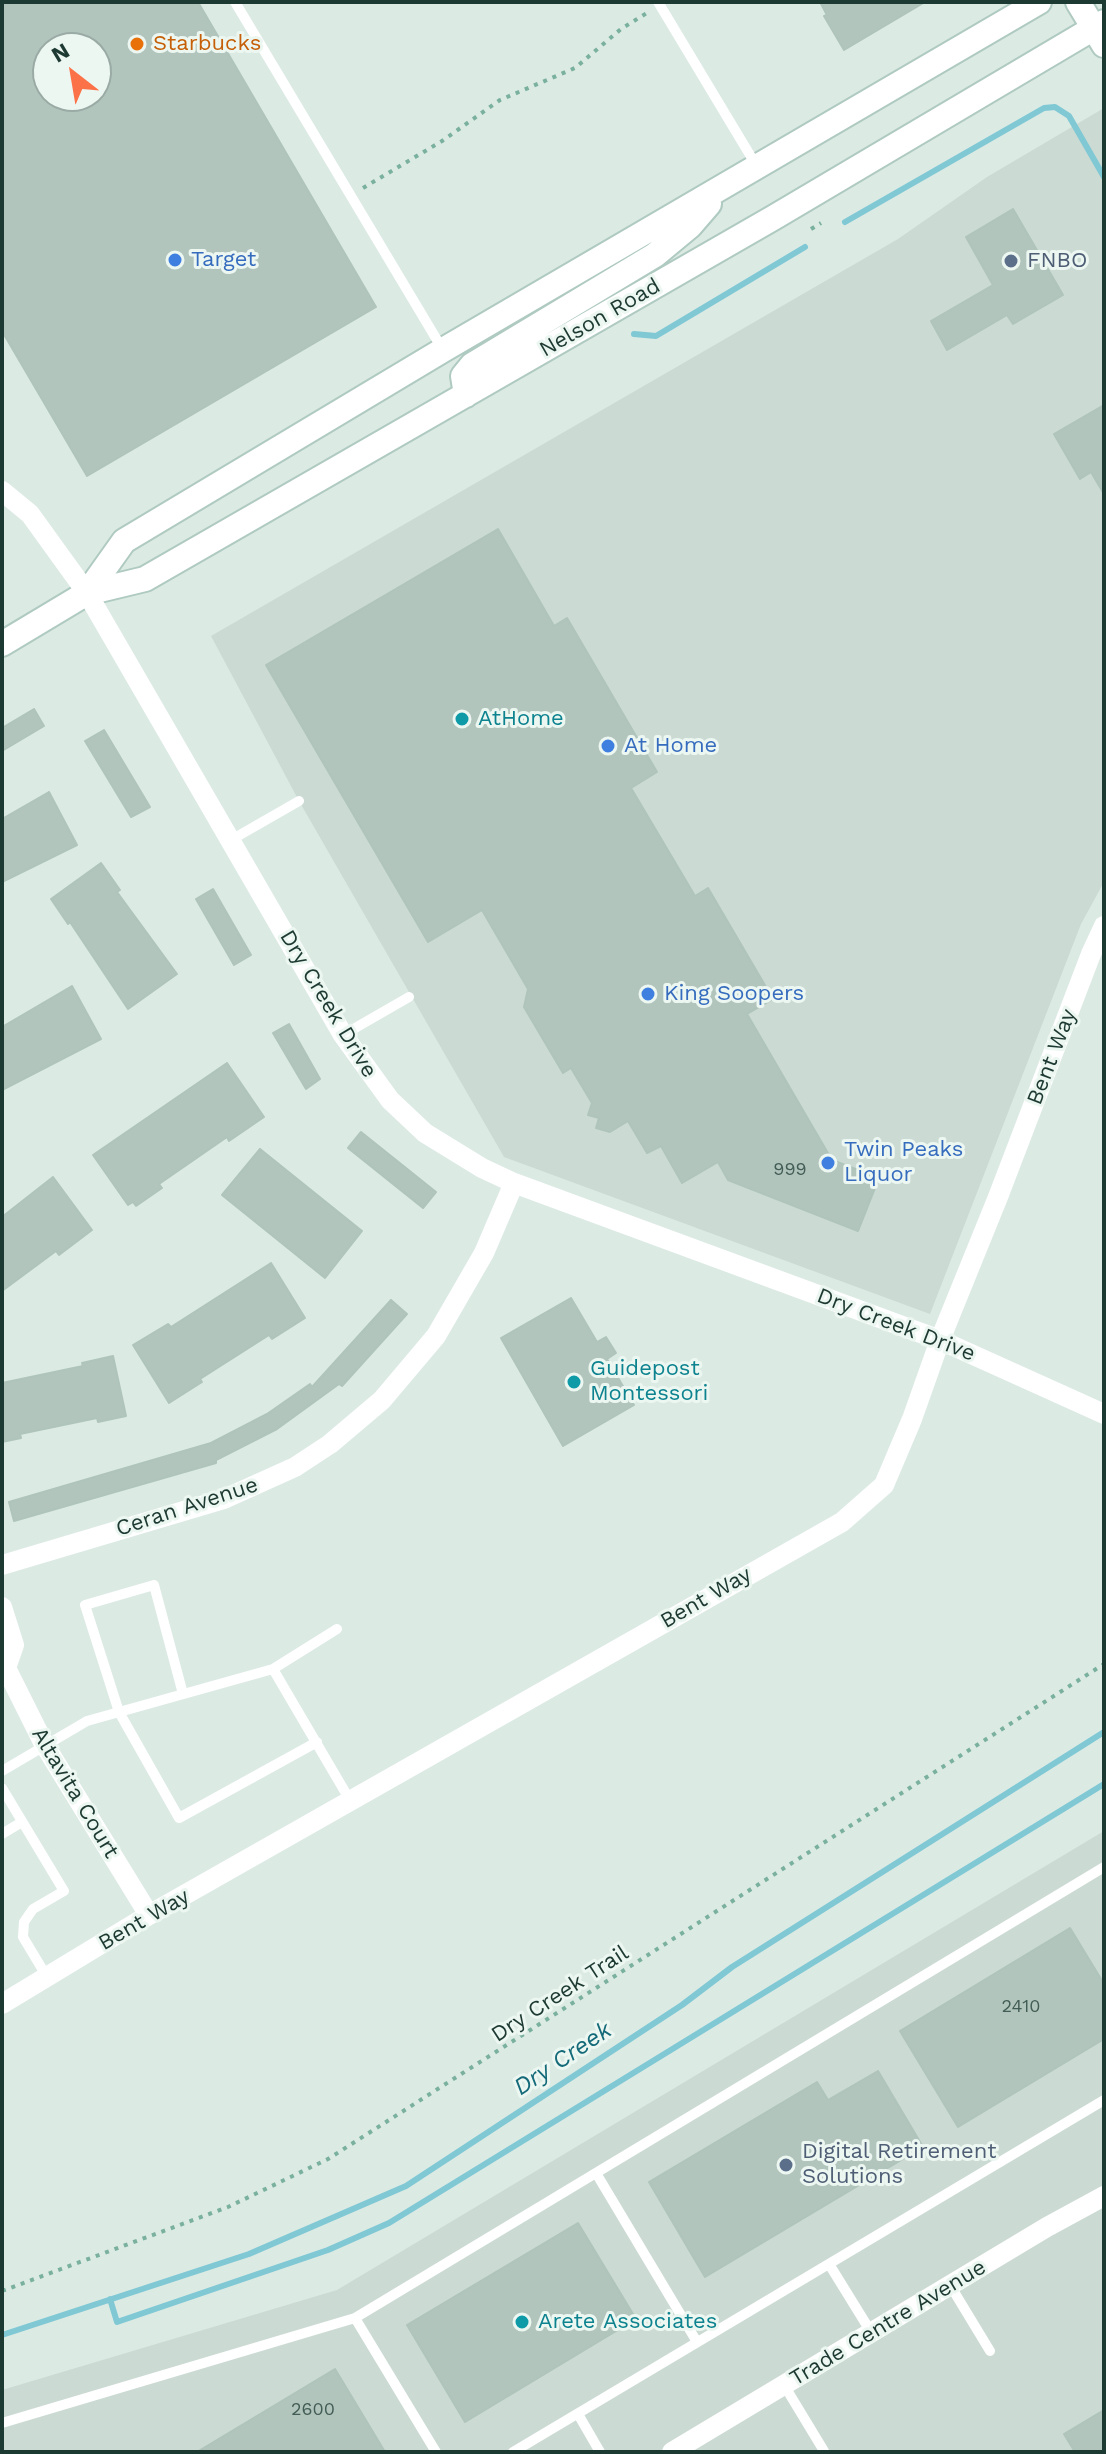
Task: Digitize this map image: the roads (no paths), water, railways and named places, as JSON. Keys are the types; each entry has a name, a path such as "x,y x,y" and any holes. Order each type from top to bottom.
{"main road":[{"name":"Nelson Road","path":"87,593 124,541 443,350 1039,2"},
{"path":"1078,2 1101,32"},
{"name":"Nelson Road","path":"2,644 87,593 145,579 1101,32"},
{"path":"466,395 463,376 472,365 655,255 690,226 724,187"}],"street":[{"name":"Dry Creek Drive","path":"2,491 35,520 87,593 343,1035 372,1078 408,1119 450,1150 514,1183 940,1340 1104,1414"},
{"name":"Bent Way","path":"2,2004 149,1915 842,1522 884,1485 1104,926"},
{"name":"Ceran Avenue","path":"2,1565 240,1493 295,1467 330,1444 382,1400 436,1336 484,1253 514,1183"},
{"name":"Altavita Court","path":"2,1607 14,1645 4,1666 44,1744 149,1915"},
{"name":"Trade Centre Avenue","path":"672,2452 1104,2196"}],"lane":[{"path":"235,2 443,350"},
{"path":"659,4 757,167"},
{"path":"231,840 299,801"},
{"path":"343,1035 409,997"},
{"path":"183,1694 154,1585 85,1605 119,1712 179,1818 317,1742"},
{"path":"2,1771 87,1721 273,1669 337,1629"},
{"path":"273,1669 351,1802"},
{"path":"2,1788 64,1891 33,1909 24,1922 23,1937 47,1977"},
{"path":"2,1834 22,1822"},
{"path":"2,2423 355,2318 1104,1867"},
{"path":"513,2452 1104,2100"},
{"path":"596,2173 697,2342"},
{"path":"829,2264 871,2332"},
{"path":"950,2285 990,2351"},
{"path":"355,2318 436,2452"},
{"path":"784,2385 827,2450"},
{"path":"578,2414 600,2452"}],"waterway":[{"path":"845,222 1044,108 1055,107 1069,116 1104,177"},
{"path":"634,334 656,336 805,247"},
{"name":"Dry Creek","path":"2,2335 249,2254 406,2186 682,2005 732,1967 1104,1732"},
{"path":"110,2299 117,2322 328,2250 389,2223 1104,1784"}],"place":[{"name":"Starbucks","path":"137,44"},
{"name":"Target","path":"175,260"},
{"name":"FNBO","path":"1011,261"},
{"name":"AtHome","path":"462,719"},
{"name":"At Home","path":"608,746"},
{"name":"King Soopers","path":"648,994"},
{"name":"Twin Peaks Liquor","path":"828,1163"},
{"name":"Guidepost Montessori","path":"574,1382"},
{"name":"Digital Retirement Solutions","path":"786,2165"},
{"name":"Arete Associates","path":"522,2322"}]}
